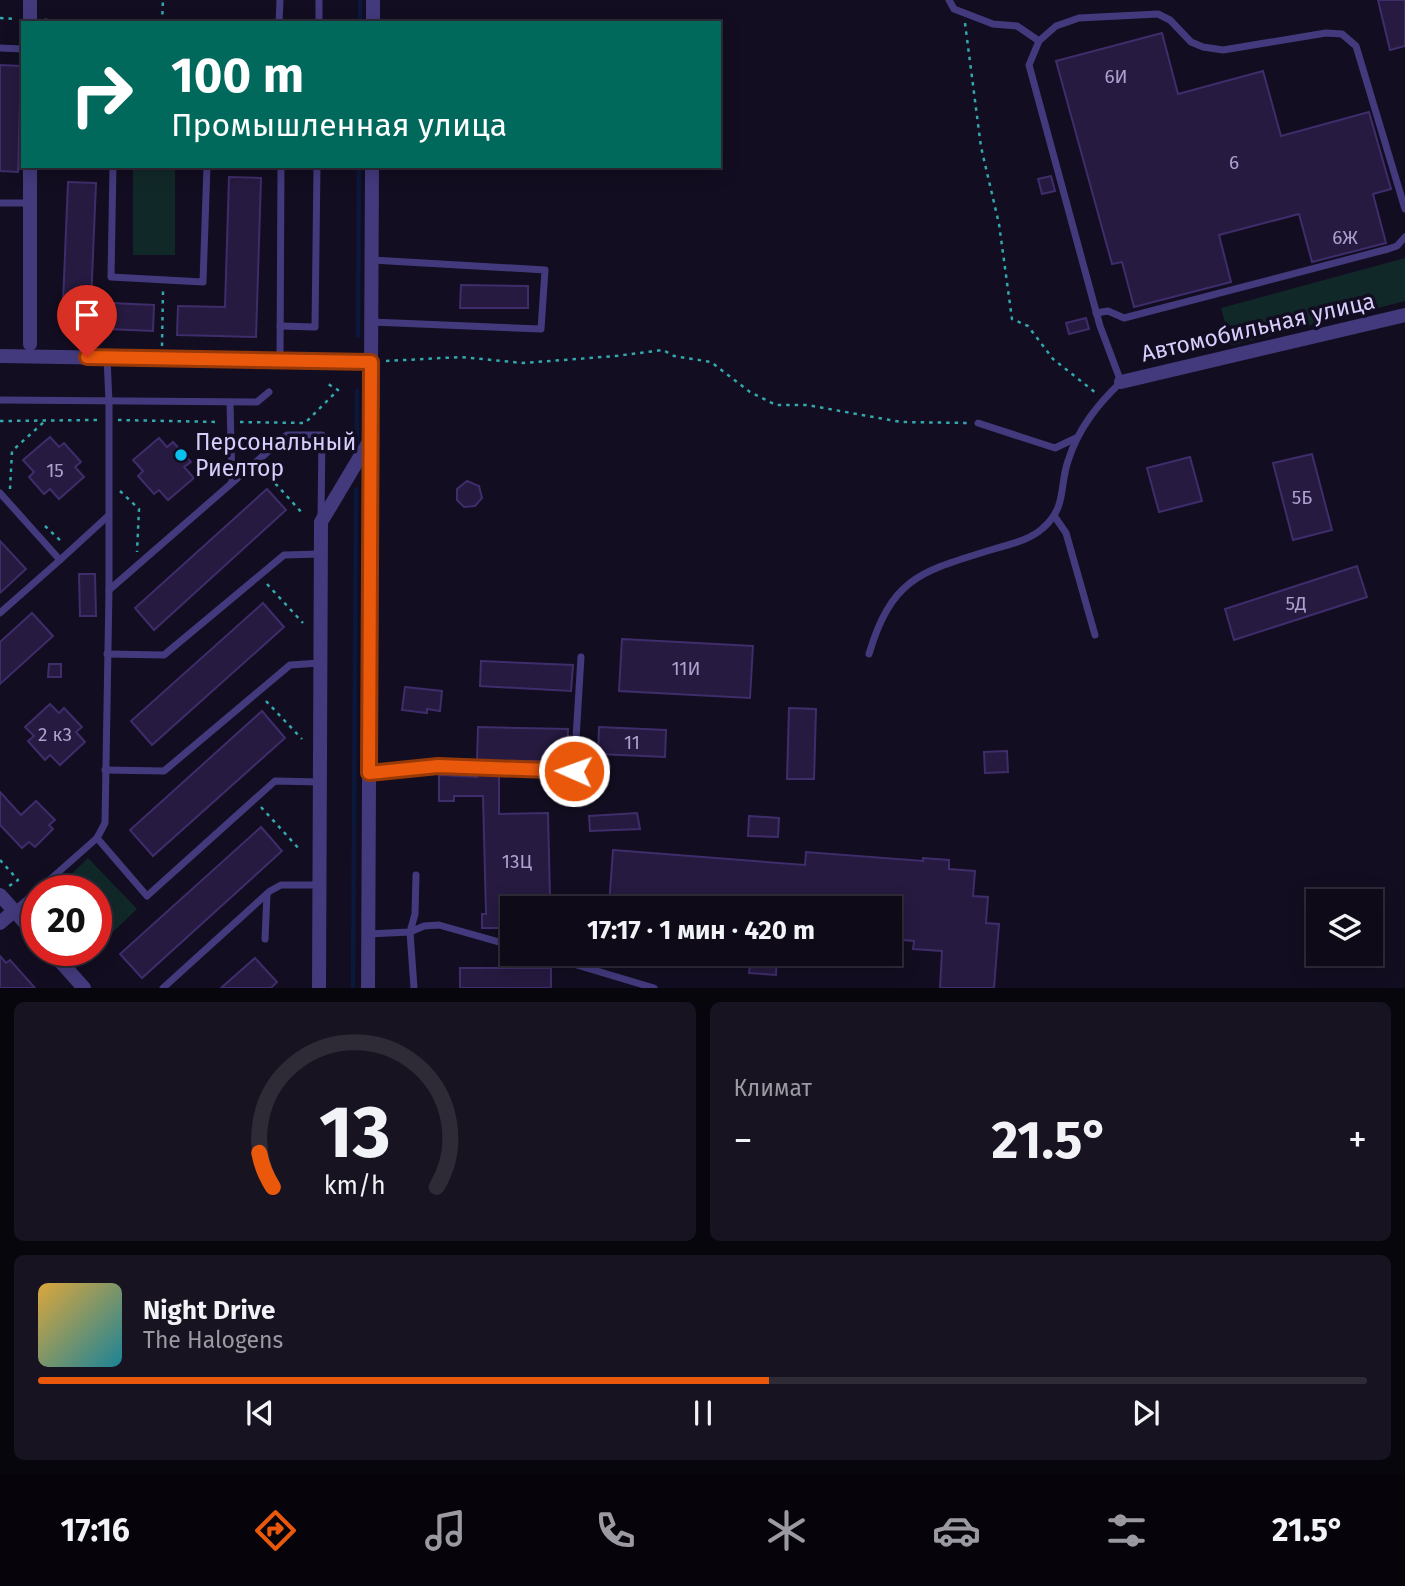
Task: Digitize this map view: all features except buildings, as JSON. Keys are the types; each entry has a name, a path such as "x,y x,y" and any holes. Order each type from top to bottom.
{"street":[{"path":"30,0 30,21"},
{"path":"373,0 373,21"},
{"path":"30,168 30,350"},
{"path":"368,988 372,168"},
{"name":"Автомобильная улица","path":"1121,382 1405,315"},
{"path":"0,356 30,350 107,358 371,362"},
{"path":"319,988 321,522 371,439"},
{"path":"0,893 21,919"},
{"path":"0,923 14,911"},
{"path":"64,966 84,988"}],"lane":[{"path":"279,21 280,0"},
{"path":"319,0 319,21"},
{"path":"949,0 954,9 962,13 993,24 1017,26 1040,41"},
{"path":"869,654 877,624 911,580 936,567 1024,540 1040,531 1055,517 1062,497 1067,463 1077,438 1091,412 1121,382 1096,313 1029,65 1040,41 1056,26 1079,18 1158,14 1170,20 1191,42 1223,50 1326,33 1342,34 1356,47 1405,209"},
{"path":"0,48 21,49"},
{"path":"113,168 111,277 203,282 206,168"},
{"path":"280,360 281,168"},
{"path":"280,326 315,327 317,168"},
{"path":"0,203 30,204"},
{"path":"1096,313 1108,311 1124,318 1388,249 1397,246 1405,237"},
{"path":"371,322 541,329 545,270 372,260"},
{"path":"55,875 97,838 105,822 109,590 107,358"},
{"path":"0,400 257,402 269,392"},
{"path":"230,402 232,482"},
{"path":"978,424 1055,448 1077,438"},
{"path":"109,590 287,435 322,435 321,522"},
{"path":"0,493 60,560"},
{"path":"1,609 108,516"},
{"path":"1055,517 1066,533 1095,635"},
{"path":"107,654 164,655 284,555 321,554"},
{"path":"369,773 438,766 574,771 581,657"},
{"path":"105,770 163,771 290,665 320,663"},
{"path":"97,838 147,896 275,781 320,782"},
{"path":"414,988 410,932 415,914 416,875"},
{"path":"163,988 267,894 281,885 319,885"},
{"path":"265,939 267,894"},
{"path":"14,911 21,905"},
{"path":"368,934 410,932 424,926 439,925 500,942"},
{"path":"580,966 654,988"}],"path":[{"path":"163,0 165,21"},
{"path":"962,13 968,37 981,147 999,224 1012,318 1028,327 1053,359 1104,399"},
{"path":"0,18 30,21"},
{"path":"162,341 163,291"},
{"path":"371,362 461,356 523,363 663,350 674,356 711,362 750,392 776,405 807,405 901,422 978,424"},
{"path":"0,421 304,423 338,390 328,384"},
{"path":"10,489 12,451 45,421"},
{"path":"256,462 304,515"},
{"path":"120,480 120,491 139,509 136,566"},
{"path":"259,576 303,623"},
{"path":"258,692 302,739"},
{"path":"254,800 301,851"},
{"path":"0,860 18,880 0,893"}],"green space":[{"path":"133,168 175,168 175,255 133,255"},
{"path":"1405,258 1405,301 1234,345 1227,344 1225,340 1225,323 1221,308"},
{"path":"88,858 104,875 70,875"},
{"path":"112,883 137,909 112,933"}],"waterway":[{"path":"360,0 360,21"},
{"path":"358,336 359,168"},
{"path":"357,391 357,442"},
{"path":"353,986 356,489"}],"place":[{"name":"Персональный Риелтор","path":"181,455"}],"route":[{"path":"87,357 371,362 369,773 438,766 574,771"}]}
